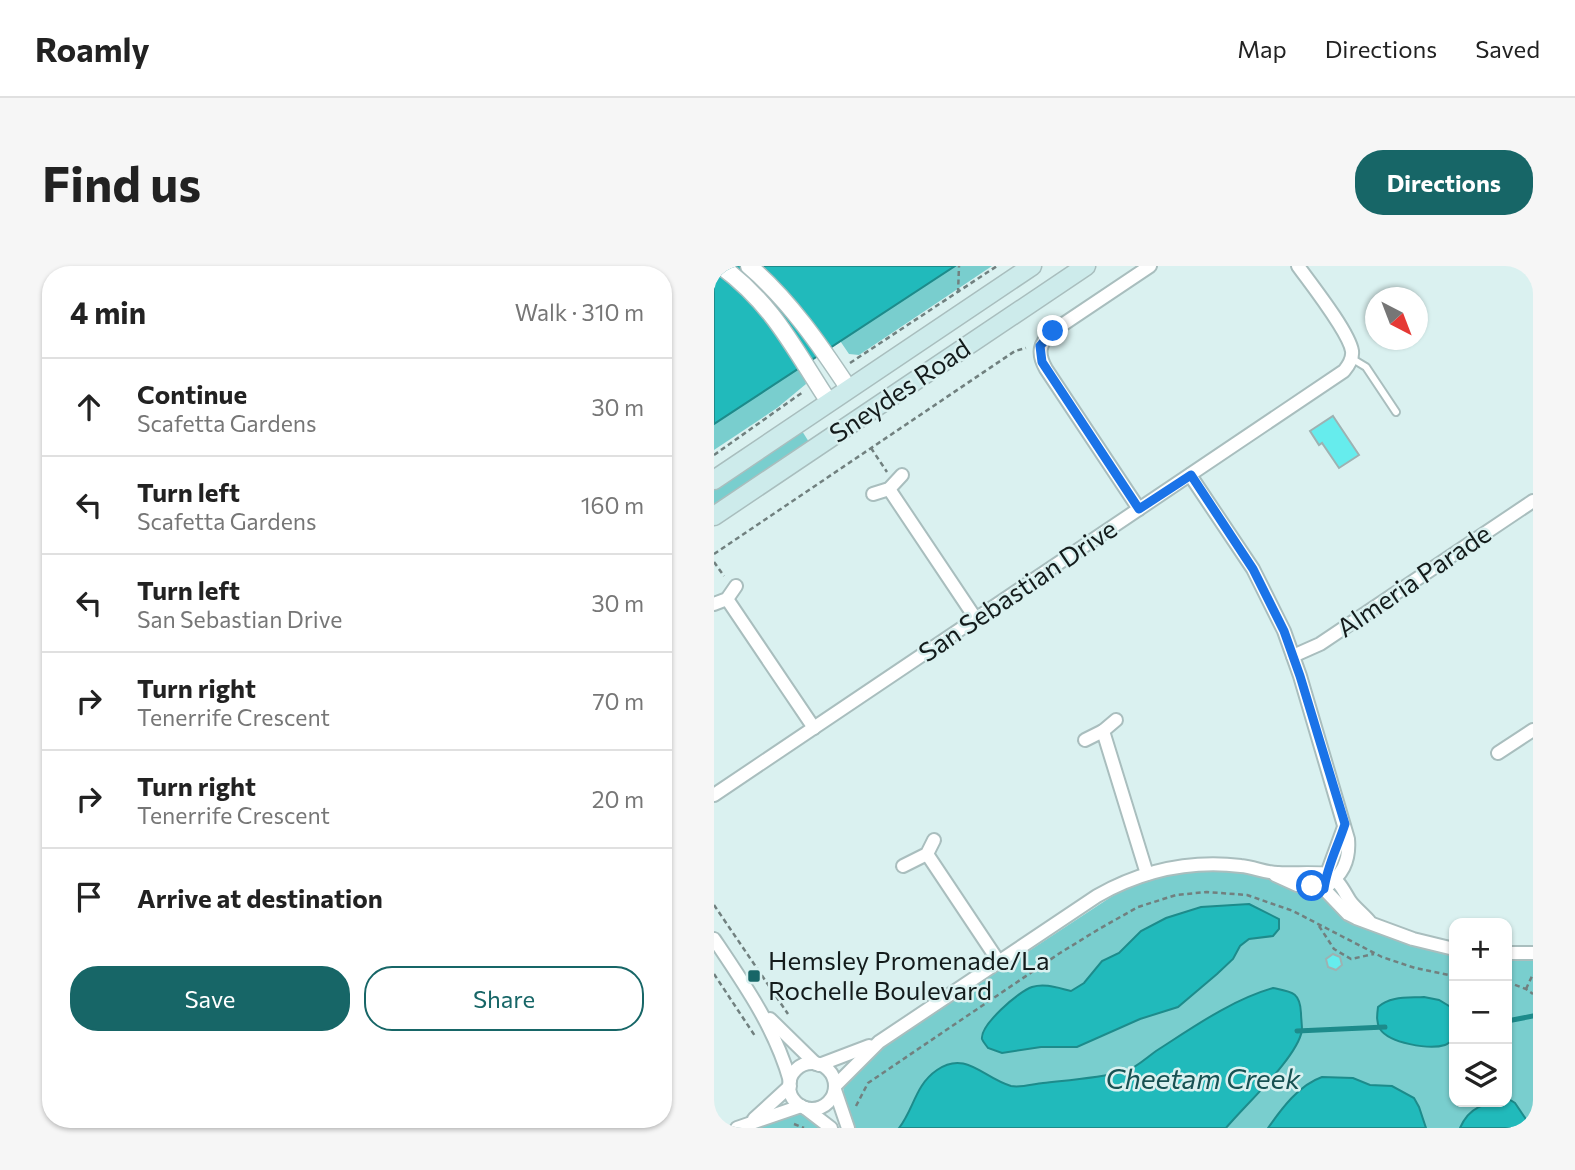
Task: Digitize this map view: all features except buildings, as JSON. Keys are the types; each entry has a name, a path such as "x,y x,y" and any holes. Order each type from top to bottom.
{"main road":[{"name":"Sneydes Road","path":"714,480 1032,266"},
{"name":"Sneydes Road","path":"714,516 1086,266"},
{"path":"849,389 855,421"},
{"path":"829,402 855,421"}],"street":[{"path":"720,266 752,292 772,314 829,402"},
{"path":"749,266 787,304 849,389"},
{"path":"1139,509 1046,369 1040,346 1053,331 1150,266"},
{"path":"1298,266 1347,339 1351,358"},
{"name":"San Sebastian Drive","path":"714,795 1344,371 1351,358"},
{"path":"1191,475 1253,569 1279,620 1293,656 1345,824 1349,848 1346,865 1331,877 1324,889"},
{"path":"873,494 889,489 901,476"},
{"path":"889,489 976,619"},
{"name":"Almeria Parade","path":"1293,656 1320,644 1533,501"},
{"path":"736,586 720,602 814,728"},
{"path":"1085,740 1103,731 1116,720"},
{"path":"1103,731 1147,874"},
{"path":"1498,753 1532,734"},
{"path":"903,866 927,854 934,840"},
{"path":"927,854 999,961"},
{"path":"743,1126 803,1107 811,1109 824,1106 847,1071 879,1042 1097,896 1147,874 1190,865 1210,864 1244,866 1273,873 1331,877 1369,921"},
{"path":"1273,873 1297,885 1324,889 1348,914 1413,939 1449,948"},
{"path":"714,939 762,1012 784,1059 795,1101 831,1128"},
{"path":"1512,953 1533,953"},
{"path":"762,1012 817,1064 831,1073 835,1088 850,1111 848,1128"},
{"path":"743,1126 790,1084 797,1070 879,1042"}],"lane":[{"path":"1351,358 1366,367 1396,412"}],"path":[{"path":"958,266 958,293"},
{"path":"833,365 860,358 997,266"},
{"path":"1530,266 1533,271"},
{"path":"714,554 1015,351 1040,346"},
{"path":"714,455 814,378"},
{"path":"871,449 889,476 901,476"},
{"path":"714,562 729,584 736,586"},
{"path":"850,1111 868,1083 1060,953 1124,914 1155,900 1176,895 1227,892 1272,903 1374,954 1415,968 1449,975"},
{"path":"714,905 792,1021"},
{"path":"1317,924 1334,949 1351,959 1374,954"},
{"path":"714,974 757,1037"},
{"path":"1526,989 1533,974"},
{"path":"1512,984 1532,994"},
{"path":"850,1111 853,1101"}],"shaded area":[{"path":"782,266 992,266 859,355 849,354 817,307"},
{"path":"714,271 743,294 804,376 806,384 777,408 714,450"},
{"path":"802,431 809,442 714,506 714,490"},
{"path":"1207,870 1242,872 1317,891 1407,943 1449,954 1449,1107 1512,1107 1512,959 1533,958 1533,1128 853,1128 843,1092 844,1085 874,1053 1117,893 1161,877"},
{"path":"798,1114 809,1117 824,1128 755,1128"}],"water":[{"path":"723,266 955,266 714,424 714,283"},
{"path":"1249,904 1279,919 1279,929 1273,936 1249,939 1240,946 1233,959 1178,1007 1140,1019 1077,1047 1041,1047 1002,1053 988,1048 982,1040 983,1033 994,1017 1018,995 1032,987 1042,986 1071,991 1084,983 1102,961 1119,953 1141,931 1166,918 1201,907"},
{"name":"Cheetam Creek","path":"1273,988 1290,992 1297,997 1302,1030 1281,1067 1226,1128 899,1128 924,1083 937,1070 947,1065 966,1064 1011,1086 1124,1072 1212,1015"},
{"path":"1424,997 1439,1000 1449,1006 1449,1043 1429,1047 1400,1042 1385,1034 1377,1021 1378,1007 1399,998"},
{"path":"1322,1077 1353,1078 1370,1085 1392,1086 1414,1098 1426,1128 1268,1128 1298,1091"},
{"path":"1512,1101 1532,1128 1460,1128 1479,1107 1512,1107"}],"waterway":[{"path":"1512,1020 1533,1016"},
{"path":"1297,1031 1385,1027"}],"place":[{"name":"Hemsley Promenade/La Rochelle Boulevard","path":"754,976"}],"route":[{"path":"1053,331 1044,338 1040,346 1042,362 1139,509 1191,475 1238,545 1274,609 1300,676 1345,824 1326,874 1324,889 1312,886"}]}
